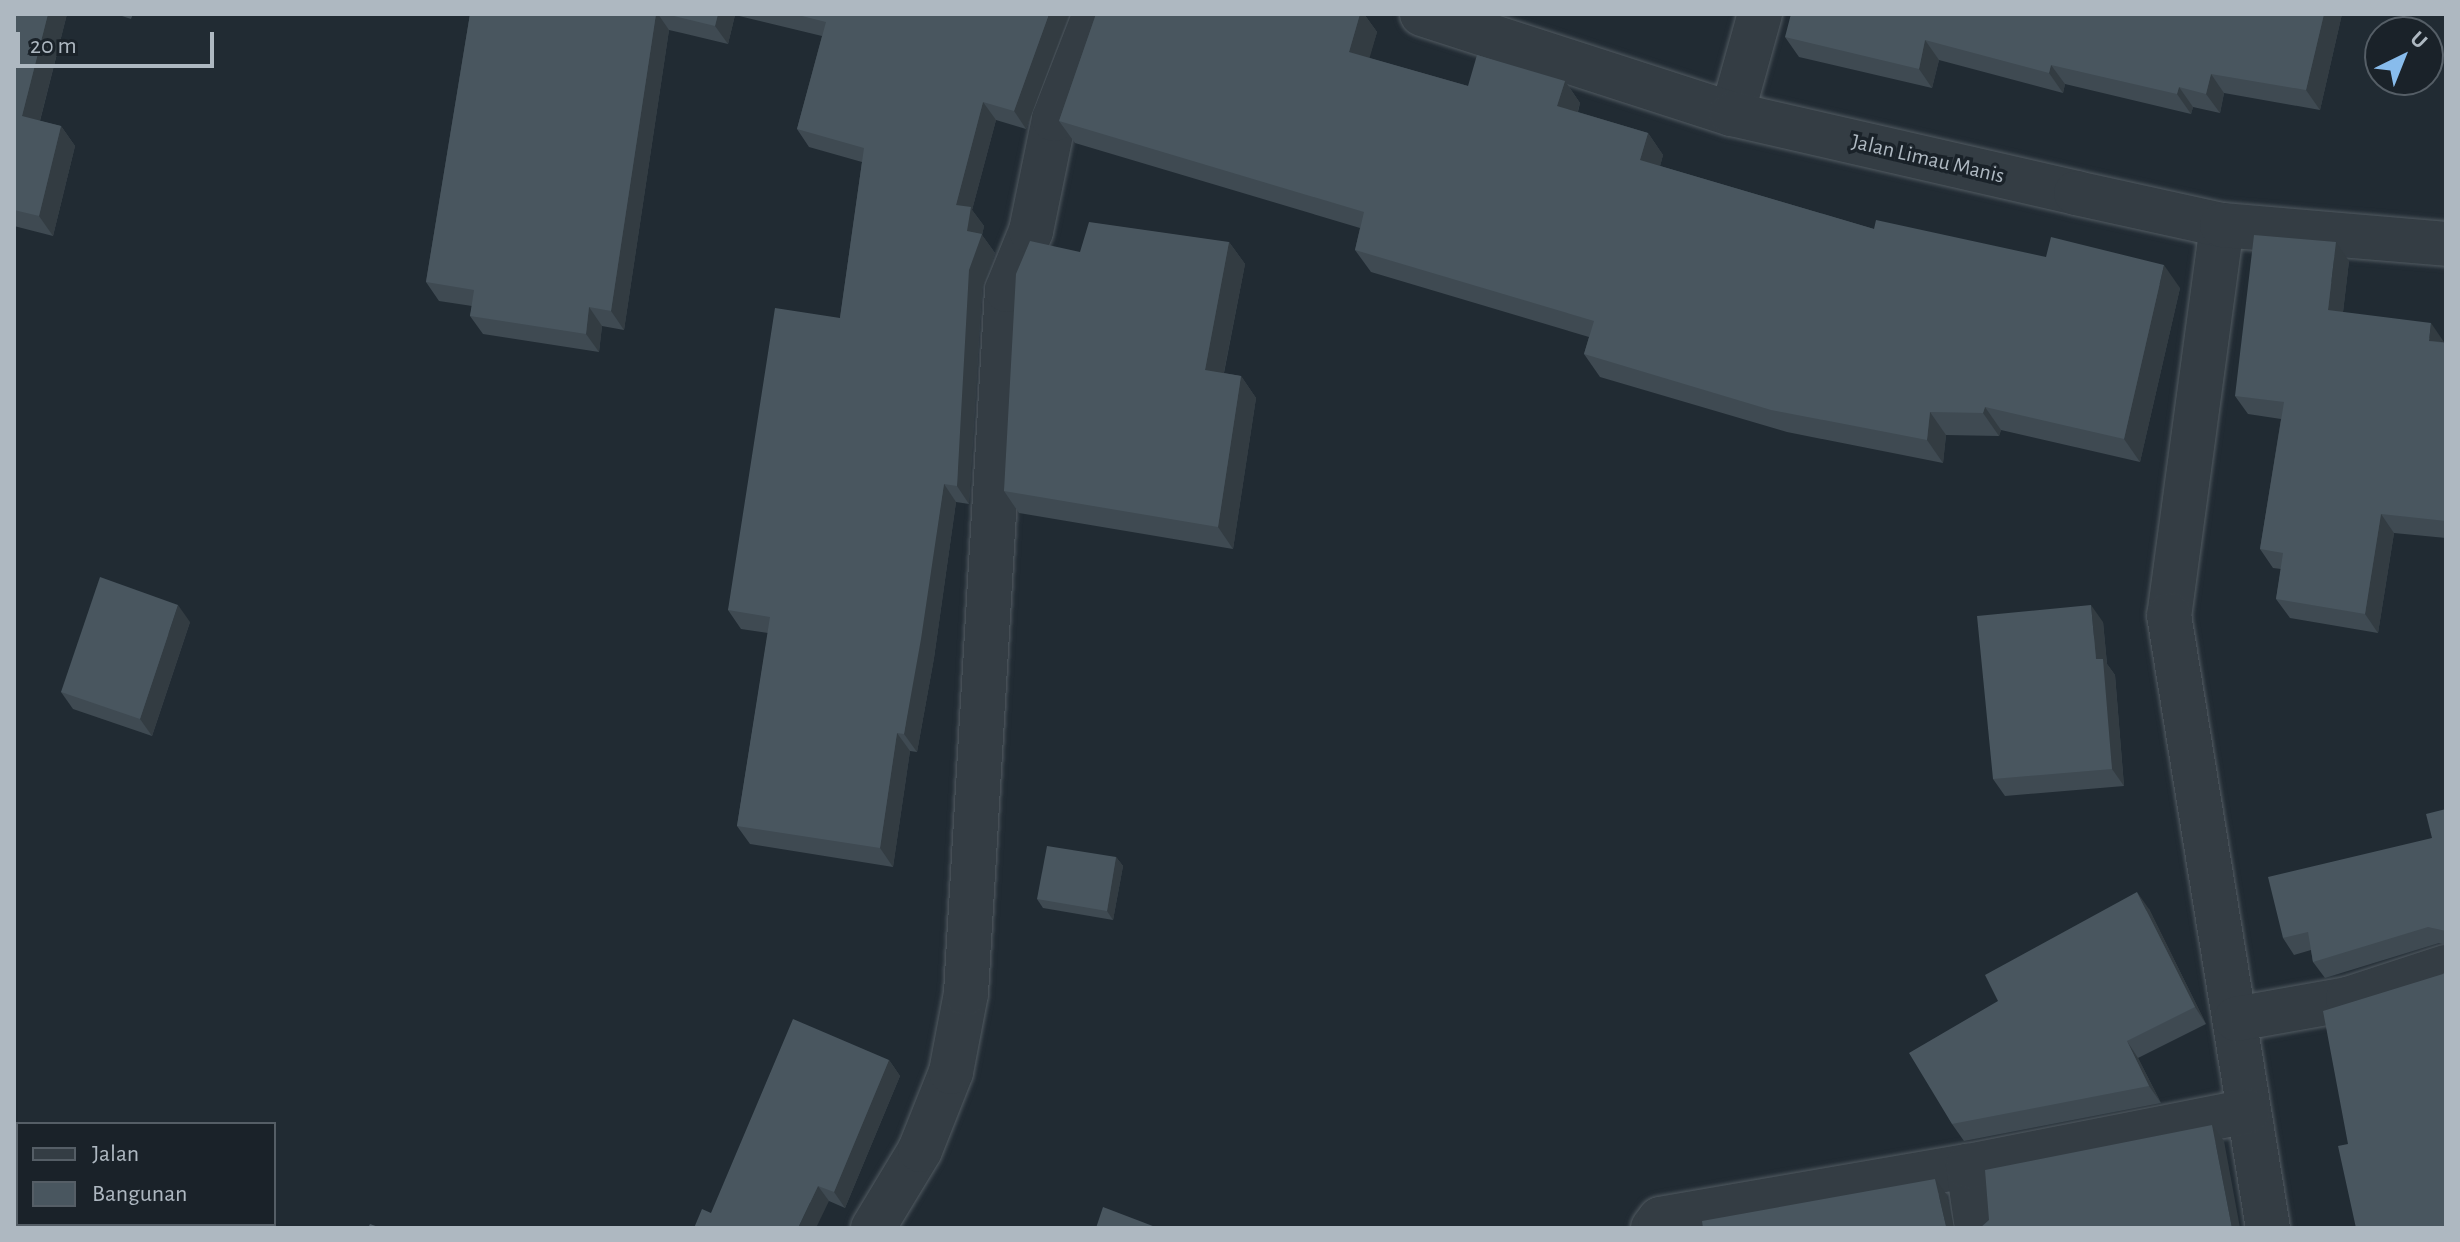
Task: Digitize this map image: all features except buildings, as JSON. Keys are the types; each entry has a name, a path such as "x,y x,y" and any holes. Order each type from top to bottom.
{"street":[{"path":"873,1228 920,1150 951,1072 966,993 1007,290 1031,231 1054,119 1095,14"},
{"name":"Jalan Limau Manis","path":"1422,14 1732,114 2222,225 2446,244"},
{"path":"1732,114 1760,14"},
{"path":"2222,225 2169,615 2268,1228"},
{"path":"2236,1019 2348,999 2446,967"},
{"path":"1653,1228 1660,1219 1968,1166 2248,1111"},
{"path":"1968,1166 1977,1228"}]}
